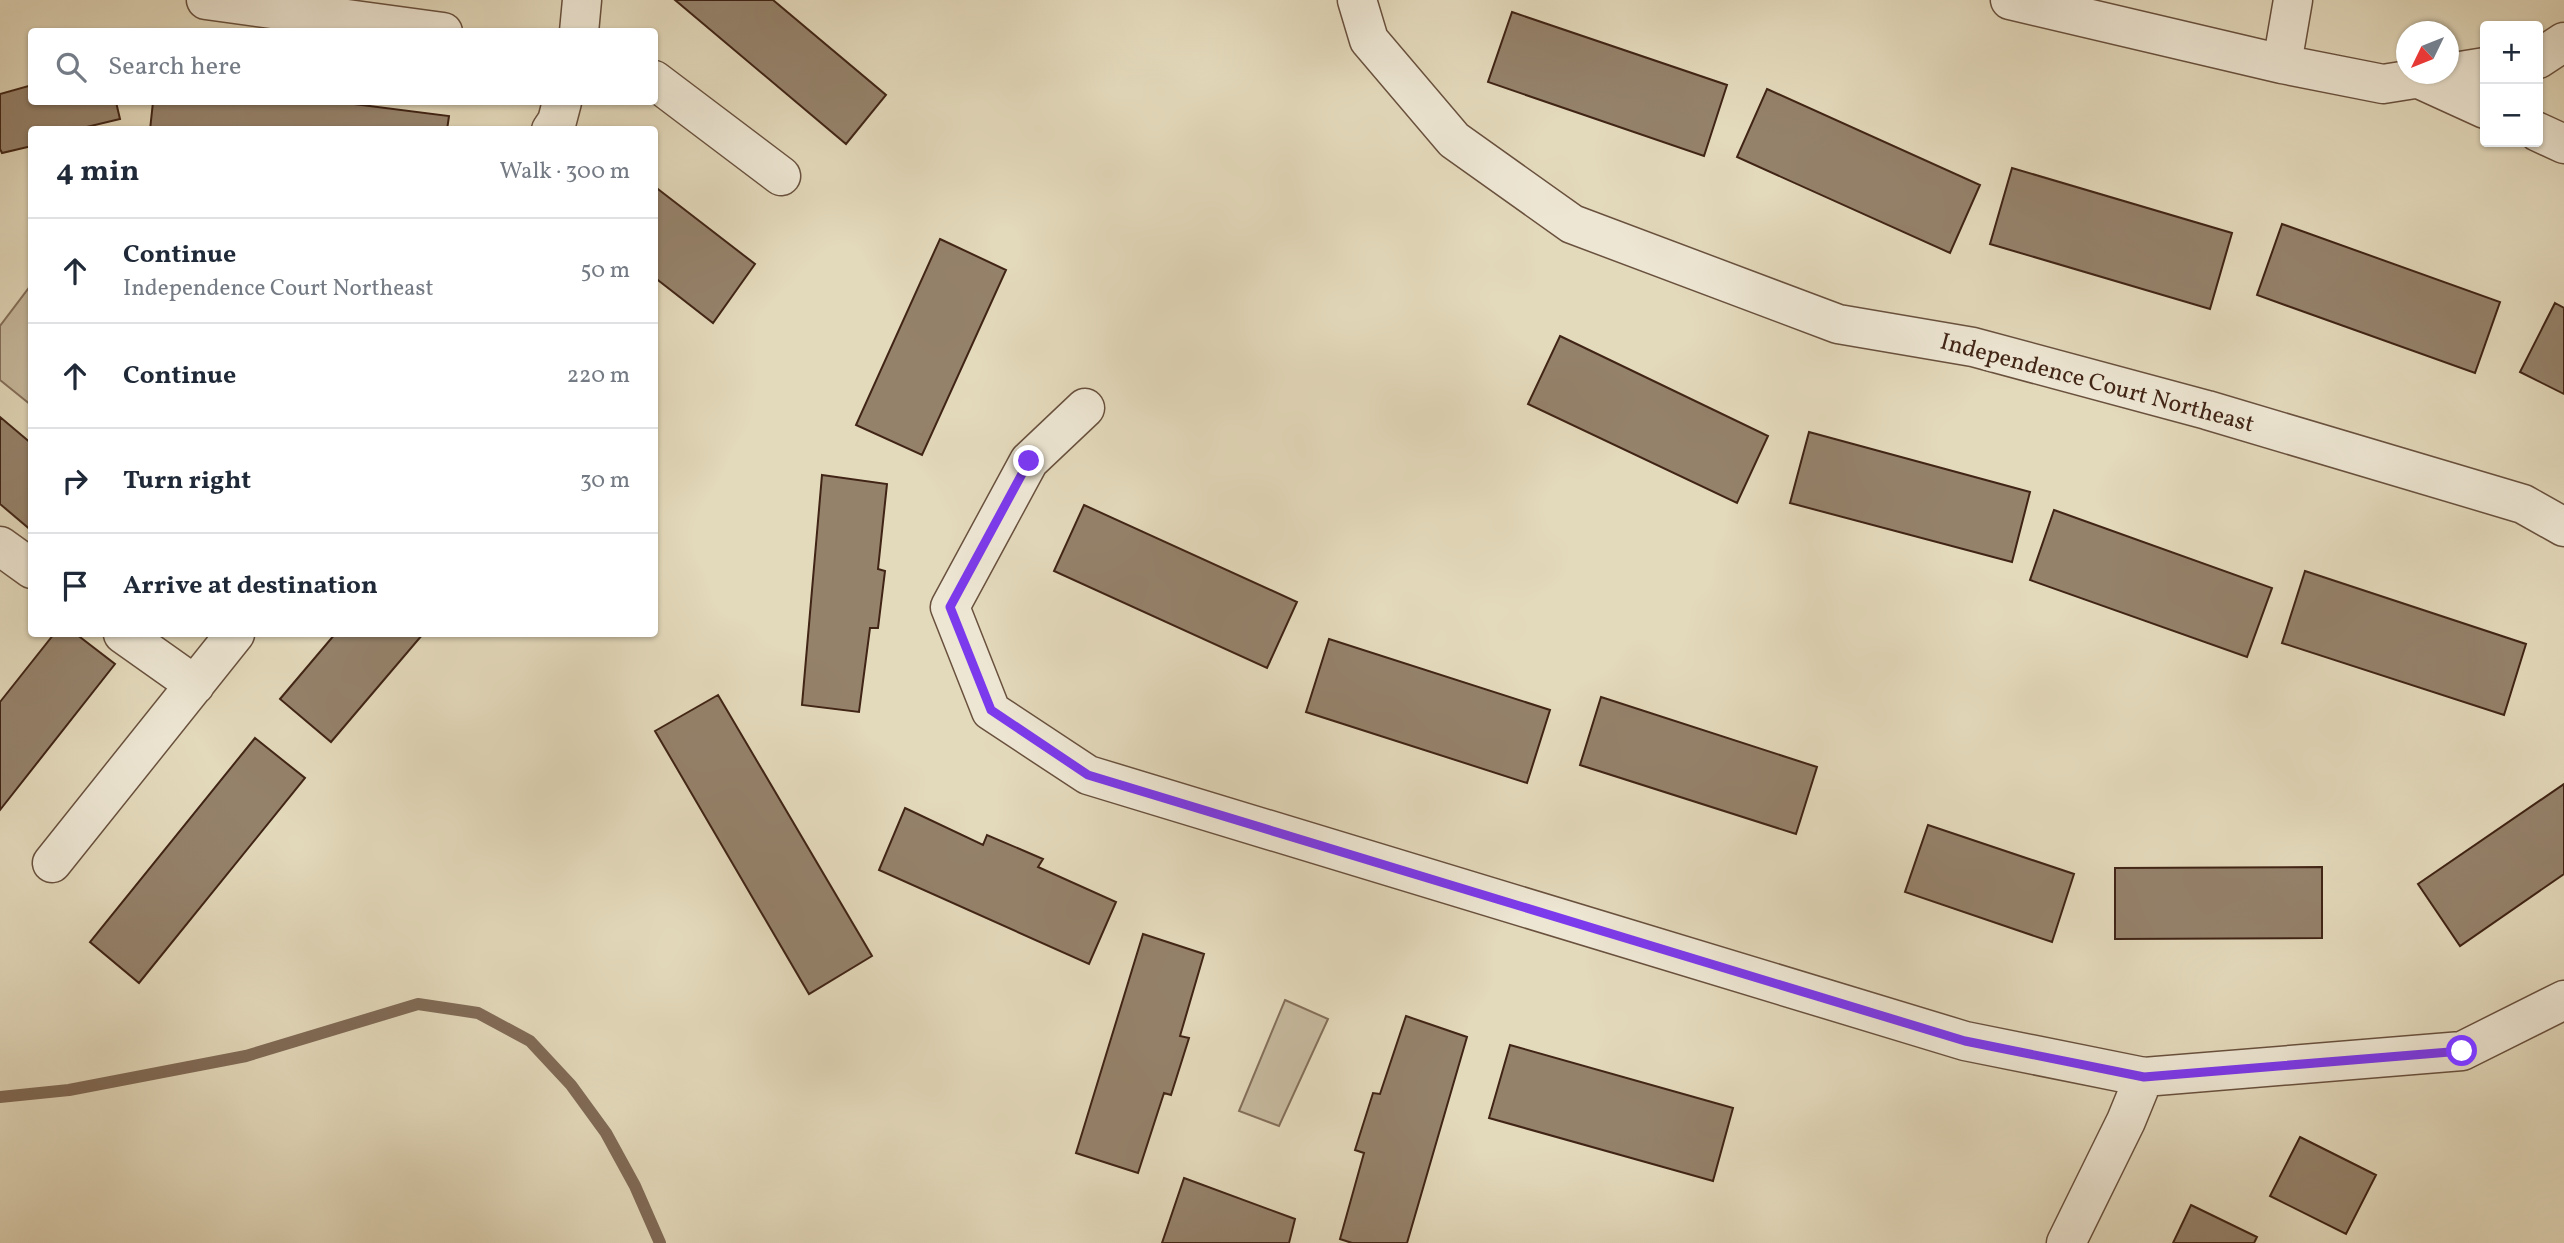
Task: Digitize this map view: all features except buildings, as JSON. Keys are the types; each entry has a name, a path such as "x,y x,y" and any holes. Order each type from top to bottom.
{"street":[{"path":"206,0 413,28"},
{"path":"579,28 582,0"},
{"name":"Independence Court Northeast","path":"1357,0 1369,40 1454,140 1572,224 1838,324 1973,347 2194,407 2523,504 2564,527"},
{"path":"2010,0 2282,64 2383,84 2396,82"},
{"path":"2282,64 2292,0"},
{"path":"2459,71 2480,68"},
{"path":"658,83 782,176"},
{"path":"2450,84 2480,105"},
{"path":"554,126 561,105"},
{"path":"2543,134 2564,144"},
{"path":"1085,408 1029,461 950,607 991,710 1088,775 1965,1041 2144,1077 2462,1051 2564,1000"},
{"path":"0,546 28,566"},
{"path":"126,637 195,685"},
{"path":"52,863 233,637"},
{"path":"2066,1243 2126,1121 2144,1077"}],"shaded area":[{"path":"28,289 28,403 0,380 0,326"},
{"path":"1285,1000 1328,1019 1279,1126 1239,1111"}],"waterway":[{"path":"0,1097 69,1090 246,1056 418,1004 478,1013 530,1041 571,1085 606,1133 635,1186 660,1243"}],"route":[{"path":"1029,461 950,607 991,710 1088,775 1965,1041 2144,1077 2462,1051"}]}
